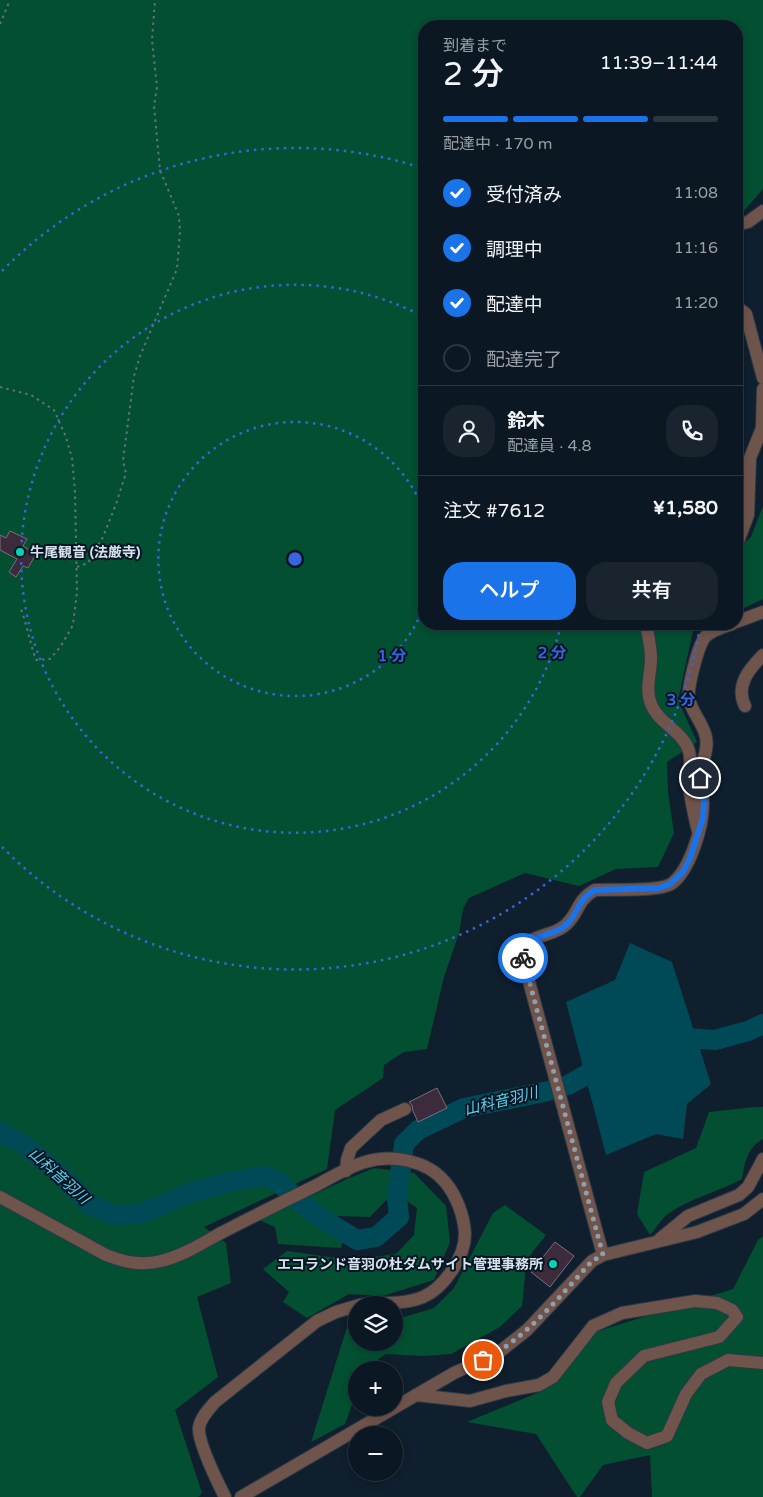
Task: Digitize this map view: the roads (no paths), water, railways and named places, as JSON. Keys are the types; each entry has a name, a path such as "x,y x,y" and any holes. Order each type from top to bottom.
{"lane":[{"path":"743,223 748,222 763,211"},
{"path":"743,312 746,314 763,378"},
{"path":"743,528 748,515 750,458 762,428 763,389"},
{"path":"743,619 763,612"},
{"path":"647,630 651,657 648,693 655,712 681,739 688,750 692,806 698,831"},
{"path":"603,1255 521,952 524,945 529,941 562,929 574,915 580,901 587,894 595,890 659,888 670,884 683,872 690,858 703,818 704,802 700,778 707,746 706,737 691,706 688,691 701,646 705,637 715,630"},
{"path":"745,706 741,699 744,679 763,655"},
{"path":"340,1173 351,1148 381,1120 405,1109"},
{"path":"0,1197 106,1254 125,1262 143,1263 161,1261 177,1256 265,1210 365,1162 387,1159 407,1160 427,1167 444,1180 455,1195 465,1234 459,1257 447,1278 434,1291 412,1300 403,1301"},
{"path":"658,1240 688,1216 738,1195 748,1187 763,1159"},
{"path":"241,1497 454,1373 498,1353 527,1330 592,1261 603,1255 697,1232 744,1214 763,1199"},
{"path":"416,1395 470,1401 506,1390 539,1385 554,1377 593,1326 622,1314 695,1301 718,1303 732,1310 737,1317 719,1337 644,1356 616,1382 608,1402 612,1420 628,1434 648,1443 667,1436 686,1394 701,1374 728,1360 763,1363"},
{"path":"225,1497 202,1444 199,1428 204,1414 215,1402 317,1321 348,1308"}],"water":[{"path":"630,943 672,962 711,1084 687,1104 683,1139 656,1134 606,1155 566,1002 615,980"}],"waterway":[{"name":"山科音羽川","path":"671,1037 715,1040 748,1031 763,1024"},
{"name":"山科音羽川","path":"0,1132 21,1143 57,1171 90,1205 115,1215 140,1214 192,1192 229,1182 265,1176 277,1181 313,1213 357,1240 376,1237 399,1217 397,1198 404,1144 418,1130 464,1108 544,1092 568,1085 591,1072 605,1059"}],"place":[{"name":"牛尾観音 (法厳寺)","path":"20,552"},
{"name":"エコランド音羽の杜ダムサイト管理事務所","path":"553,1264"}]}
